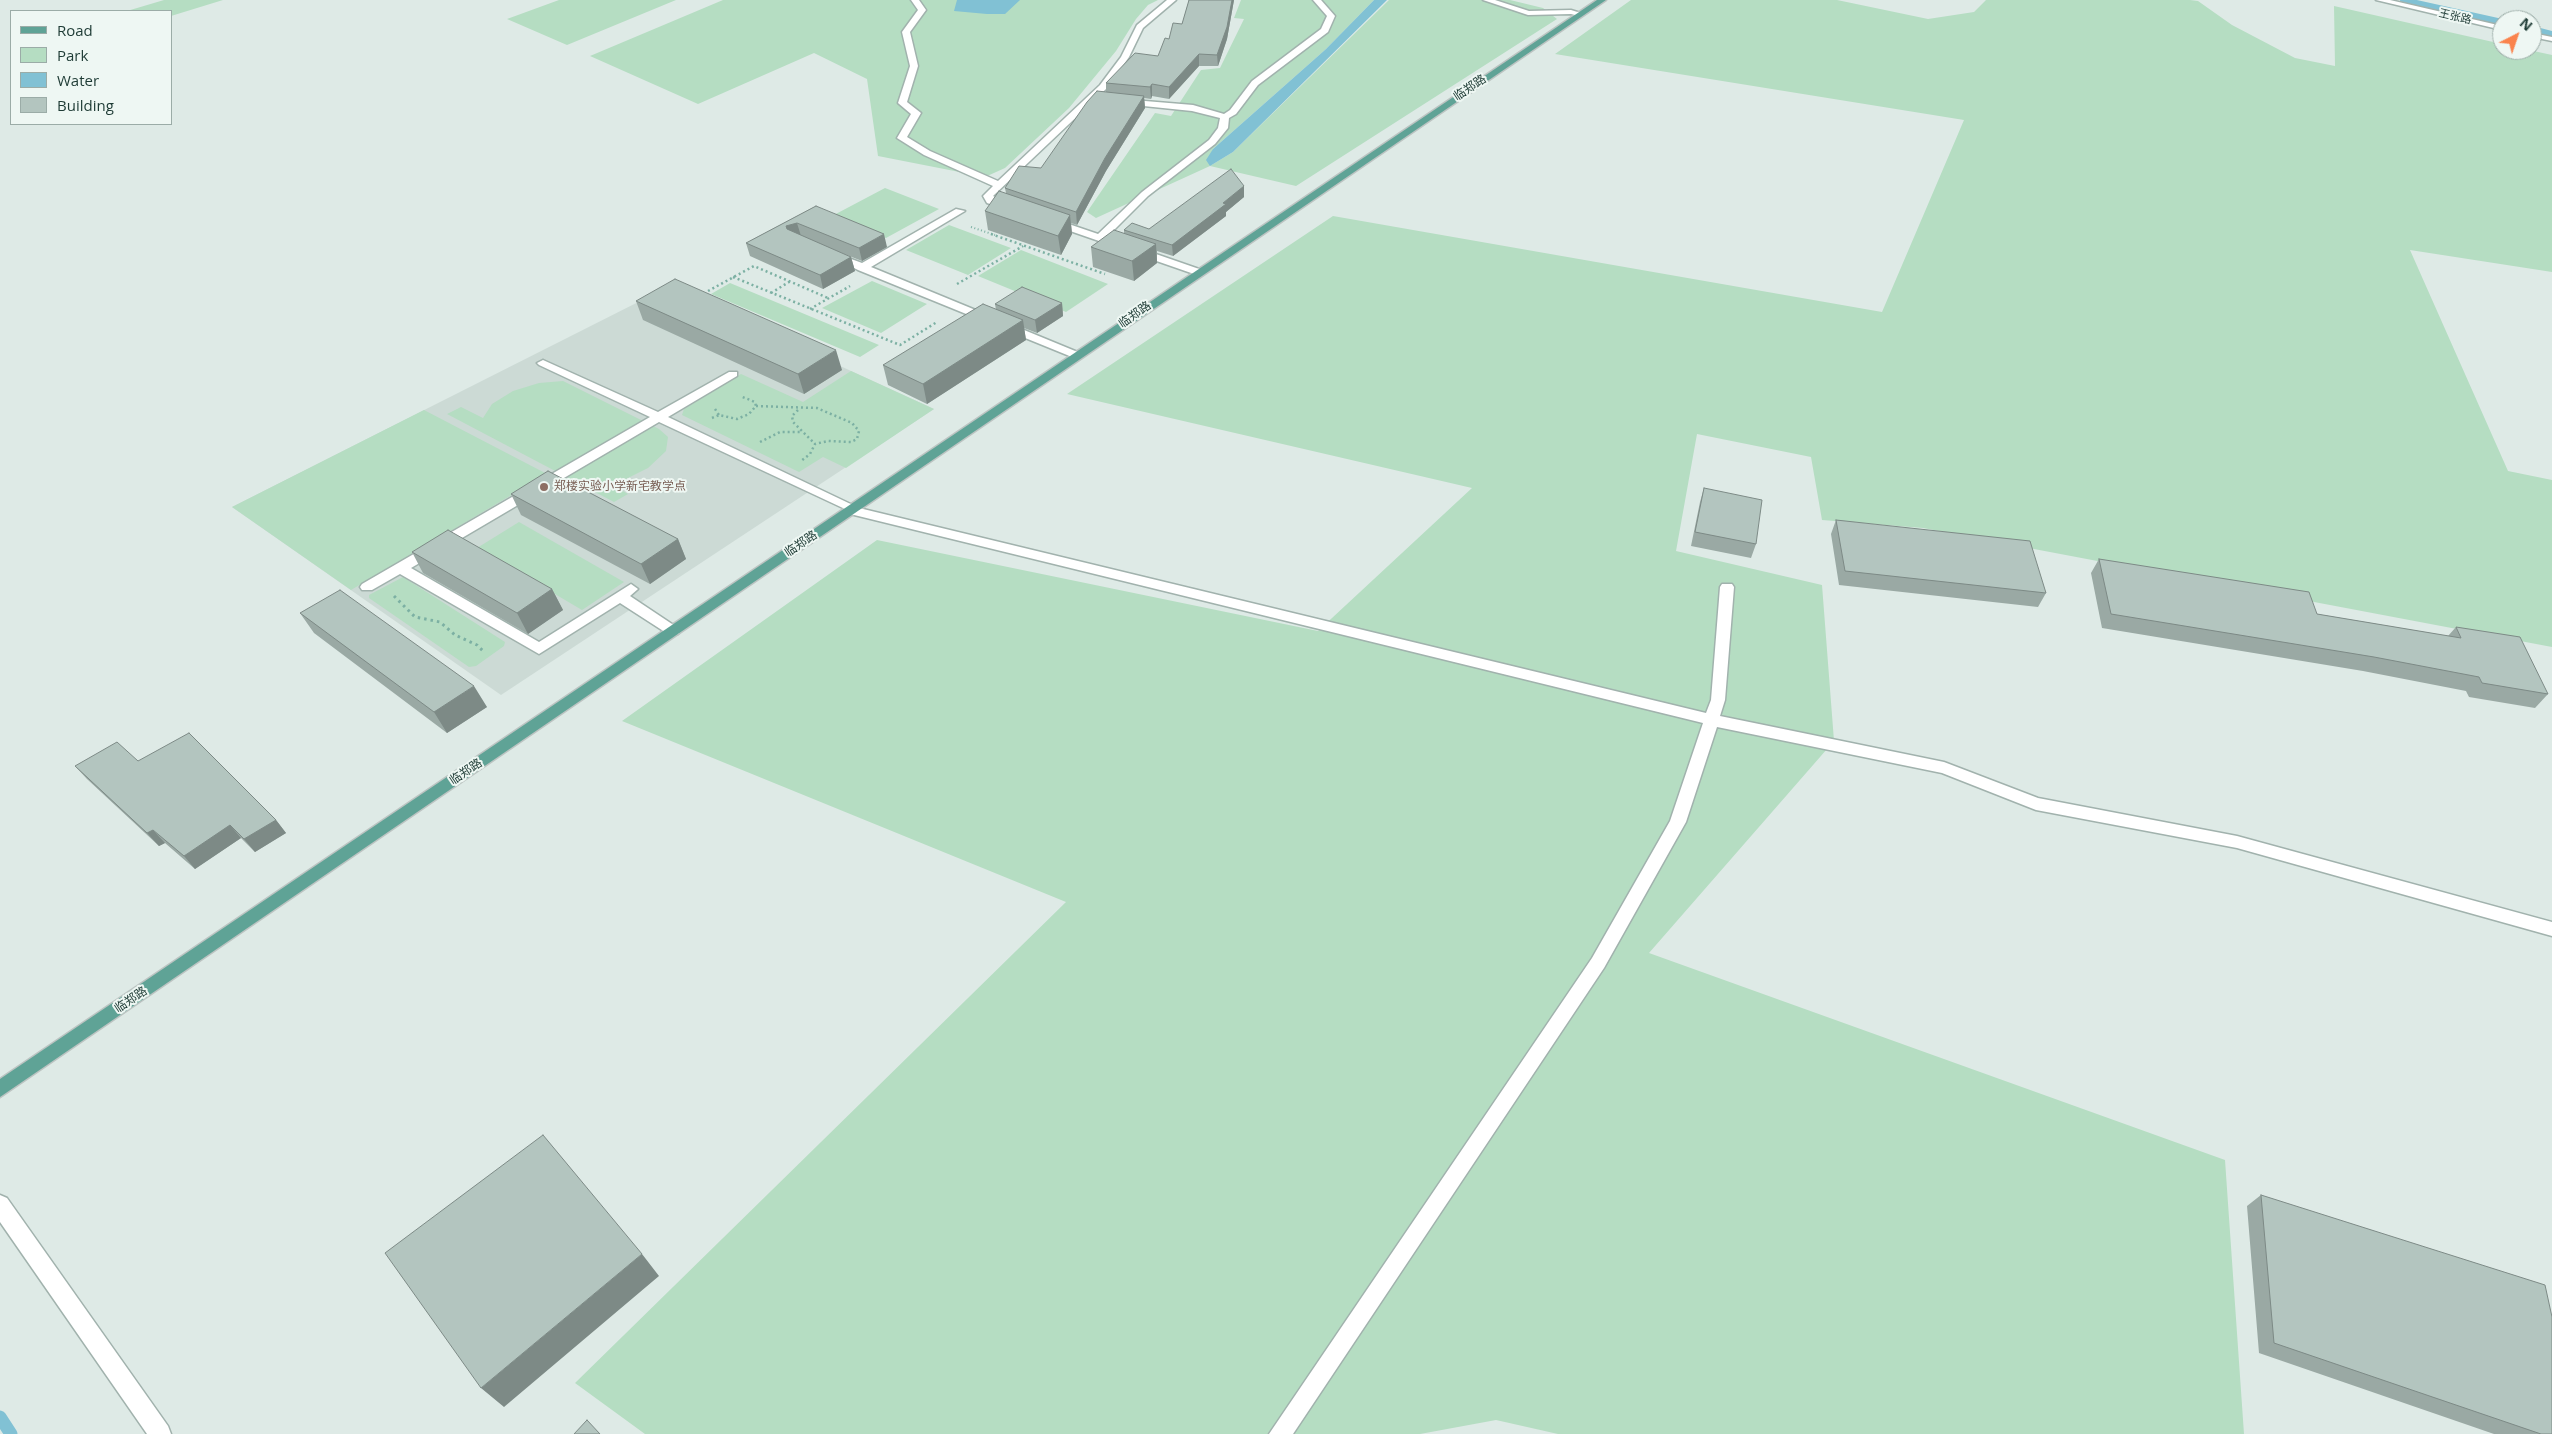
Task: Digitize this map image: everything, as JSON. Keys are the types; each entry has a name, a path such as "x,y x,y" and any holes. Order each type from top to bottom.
{"main road":[{"name":"临郑路","path":"0,1089 1198,272 1602,0"}],"street":[{"path":"915,0 922,10 906,32 914,66 902,103 916,113 902,138 927,153 998,185"},
{"path":"1021,211 988,199 998,185 1103,87 1125,57 1140,26 1172,0"},
{"path":"1101,237 1145,194 1167,179 1212,142 1223,128 1225,117 1232,112 1255,82 1325,30 1332,16 1317,0"},
{"path":"1487,0 1528,13 1571,12 1580,14"},
{"name":"王张路","path":"2380,0 2492,26"},
{"path":"1090,98 1193,108 1225,117"},
{"path":"862,268 960,211"},
{"path":"1048,220 1198,272"},
{"path":"821,250 1076,355"},
{"path":"543,363 852,509 1712,720 1944,768 2036,804 2237,842 2552,929"},
{"path":"367,588 734,374"},
{"path":"401,568 539,649 626,592 673,631"},
{"path":"1280,1434 1598,963 1678,822 1718,700 1727,587"},
{"path":"0,1206 160,1434"}],"path":[{"path":"947,219 1105,274"},
{"path":"935,298 1023,246"},
{"path":"708,291 754,266 828,298"},
{"path":"810,309 875,273"},
{"path":"733,277 900,345 959,307"},
{"path":"771,293 790,282"},
{"path":"732,397 749,398 753,400 756,406"},
{"path":"714,405 719,415"},
{"path":"687,431 719,415 737,419 749,414 756,406 777,405 798,409 811,407 825,410 835,418 852,423 859,431 857,439 851,442 828,441 815,444"},
{"path":"798,409 792,419 815,444"},
{"path":"738,455 776,433 802,432"},
{"path":"783,476 810,454 815,444"},
{"path":"367,588 394,596 415,617 440,622 455,634 477,645 484,652"}],"shaded area":[{"name":"郑楼实验小学新宅教学点","path":"668,287 934,409 501,695 232,507"}],"green space":[{"path":"164,0 223,0 172,16 172,10 130,10"},
{"path":"559,0 676,0 567,45 507,19"},
{"path":"723,0 1158,0 1148,5 1136,19 1116,51 1069,108 1005,168 985,177 878,156 867,79 814,53 698,104 590,56"},
{"path":"1241,0 1374,0 1326,49 1213,149 1210,166 1096,218 1087,212 1155,113 1171,116 1201,70 1220,68 1244,19 1234,18"},
{"path":"1389,0 1510,0 1543,8 1557,19 1296,186 1210,166 1233,152"},
{"path":"1631,0 1837,0 1928,19 1974,12 1986,0 2190,0 2198,1 2232,25 2295,58 2335,66 2334,6 2492,42 2492,60 2542,60 2542,53 2552,55 2552,272 2410,250 2508,471 2552,480 2552,647 1923,528 1822,520 1811,457 1697,434 1676,551 1822,585 1834,741 1649,953 2225,1160 2244,1434 1558,1434 1496,1420 1420,1434 645,1434 575,1383 1066,902 622,721 877,540 1318,631 1472,488 1067,394 1333,216 1882,312 1964,120 1555,54"},
{"path":"885,188 939,209 886,238 832,216"},
{"path":"949,225 1011,248 968,275 906,250"},
{"path":"1021,250 1108,284 1066,312 978,276"},
{"path":"872,281 927,304 881,333 822,308"},
{"path":"730,283 879,345 860,357 711,294"},
{"path":"851,371 934,409 846,468 823,457 799,472 682,415 684,409 741,374 803,402"},
{"path":"563,381 659,429 668,437 666,451 648,468 622,481 609,483 628,494 614,502 447,414 461,407 483,418 492,404 513,391 539,383"},
{"path":"424,410 547,474 351,590 232,507"},
{"path":"519,522 624,582 582,610 477,548"},
{"path":"403,577 505,642 504,646 476,666 469,667 369,598 369,595"}],"water":[{"path":"957,0 1020,0 1005,14 987,14 954,11"},
{"path":"1374,0 1387,0 1233,152 1210,166 1206,160 1213,149 1326,49"}],"building":[{"path":"1189,0 1232,0 1227,27 1217,55 1199,54 1169,87 1152,84 1150,87 1106,83 1135,53 1158,56 1165,38 1169,39 1173,23 1182,24"},
{"path":"1097,91 1144,96 1105,158 1076,212 1005,188 1019,166 1041,168 1087,102"},
{"path":"1231,169 1244,186 1223,203 1226,204 1172,245 1124,230 1132,223 1149,229"},
{"path":"999,191 1070,215 1058,236 985,211"},
{"path":"816,206 884,234 859,248 797,223 786,226 787,229 851,257 820,275 746,243"},
{"path":"1114,230 1156,244 1132,261 1091,247"},
{"path":"675,279 836,350 798,374 636,301"},
{"path":"1022,287 1062,303 1035,320 995,304"},
{"path":"983,304 1023,320 923,384 883,365"},
{"path":"548,471 678,539 641,564 511,494"},
{"path":"1704,488 1762,500 1756,544 1695,532"},
{"path":"1836,520 2030,541 2046,593 1845,571"},
{"path":"448,530 552,589 517,613 412,552"},
{"path":"2099,559 2309,592 2317,614 2461,638 2456,627 2520,637 2548,694 2482,683 2479,677 2374,657 2111,614"},
{"path":"340,590 474,686 434,712 300,613"},
{"path":"189,733 276,820 244,839 230,825 184,856 153,830 147,833 75,766 117,742 138,761"},
{"path":"543,1135 642,1254 481,1388 385,1253"},
{"path":"2261,1195 2545,1285 2552,1317 2552,1434 2541,1434 2274,1343"},
{"path":"587,1420 600,1434 574,1434"}],"waterway":[{"path":"2403,0 2492,20"},
{"path":"2542,32 2552,34"},
{"path":"0,1417 11,1434"}],"place":[{"name":"郑楼实验小学新宅教学点","path":"544,487"}]}
